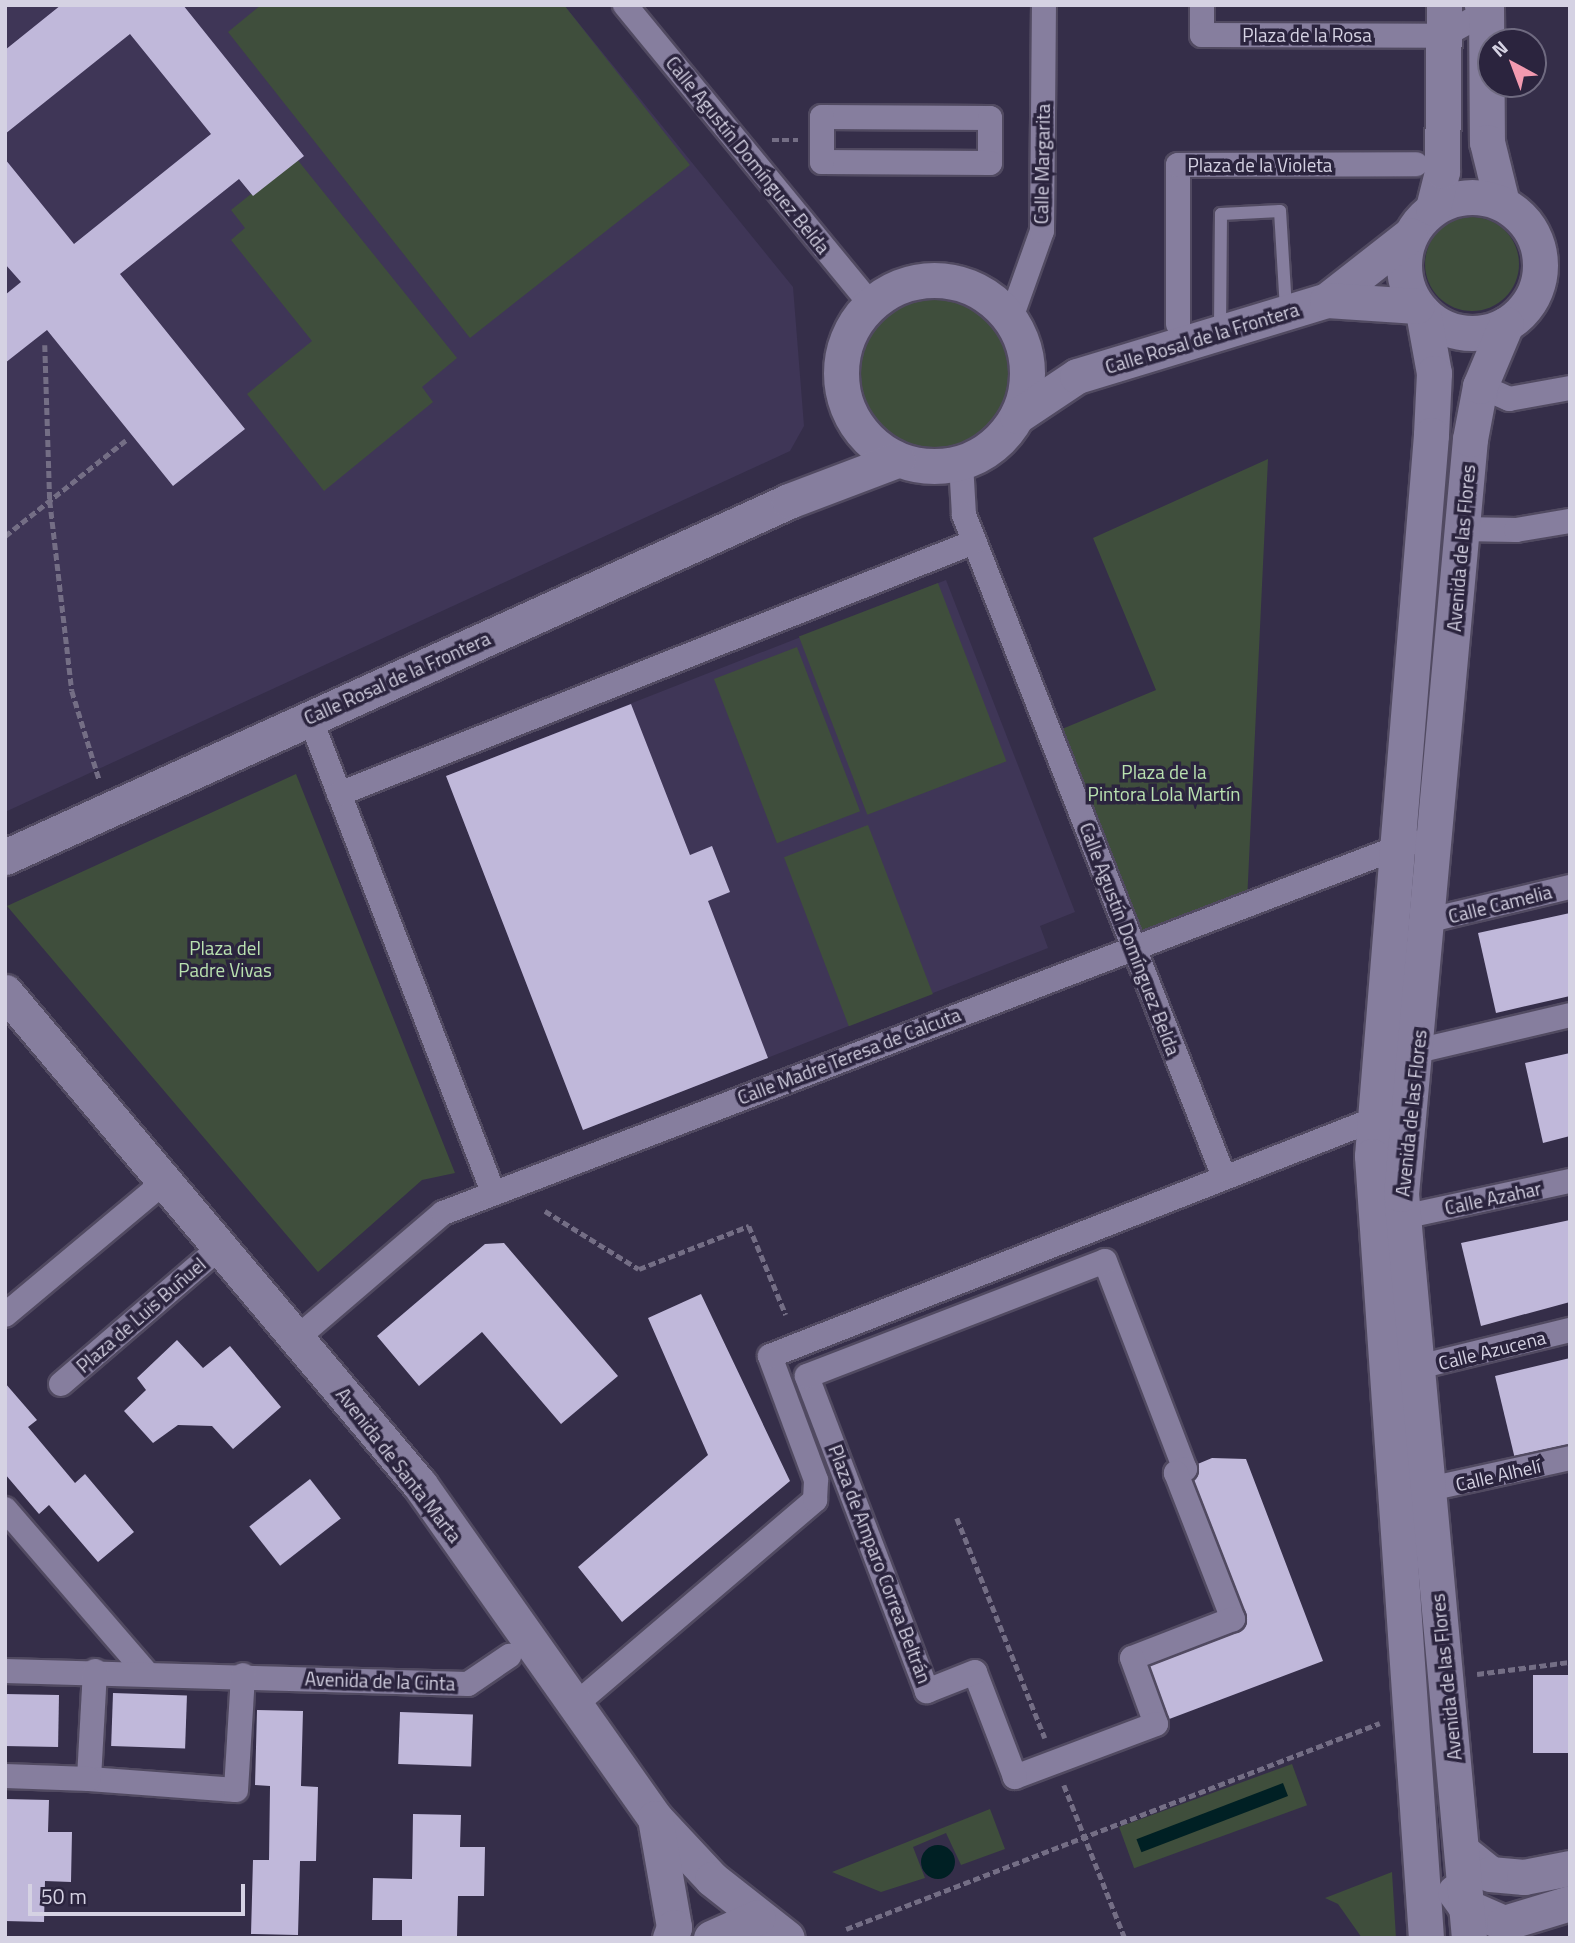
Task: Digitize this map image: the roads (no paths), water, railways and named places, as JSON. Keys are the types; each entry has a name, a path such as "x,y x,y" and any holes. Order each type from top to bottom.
{"main road":[{"path":"1483,8 1487,142 1502,203"},
{"path":"1433,208 1479,196 1502,203 1554,247 1531,300 1506,324 1462,332 1420,309 1404,259 1410,235 1433,208 1442,171 1443,21"},
{"name":"Calle Rosal de la Frontera","path":"1017,416 1077,376 1327,300 1410,235"},
{"path":"950,280 987,295 1011,318 1028,365 1017,416 1003,437 961,463 929,467 897,460 858,428 843,390 843,350 871,304 902,285 950,280"},
{"name":"Calle Rosal de la Frontera","path":"1327,300 1420,309"},
{"name":"Avenida de las Flores","path":"1420,309 1434,373 1432,435 1394,846 1375,1119 1388,1221 1414,1368 1462,1851 1463,1927"},
{"name":"Avenida de las Flores","path":"1426,1938 1412,1768 1388,1221 1417,1051 1462,529 1480,386 1506,324"},
{"name":"Calle Rosal de la Frontera","path":"1028,365 1077,376"},
{"name":"Calle Rosal de la Frontera","path":"789,501 845,451 858,428"},
{"name":"Calle Rosal de la Frontera","path":"5,857 789,501 897,460"},
{"name":"Avenida de Santa Marta","path":"5,992 419,1485 655,1818 756,1927 787,1938"},
{"name":"Avenida de las Flores","path":"1412,1768 1440,1790 1449,1885 1463,1927"},
{"path":"655,1818 674,1927 670,1938"},
{"path":"1462,1851 1490,1874 1524,1877 1570,1868"},
{"path":"1463,1927 1524,1877"},
{"path":"1463,1927 1504,1923 1570,1903"},
{"path":"1541,1938 1570,1914"},
{"path":"711,1938 756,1927"}],"street":[{"name":"Calle Agustín Domínguez Belda","path":"625,5 871,304"},
{"name":"Calle Margarita","path":"1011,318 1042,231 1044,5"},
{"name":"Plaza de la Rosa","path":"1202,5 1202,36 1443,21"},
{"path":"1443,21 1483,8"},
{"path":"822,117 990,118 990,163 822,162 822,117"},
{"name":"Plaza de la Violeta","path":"1178,324 1178,165 1416,164"},
{"path":"1480,386 1509,399 1570,388"},
{"name":"Calle Agustín Domínguez Belda","path":"961,463 964,515 1224,1177"},
{"path":"1462,529 1516,530 1570,521"},
{"path":"339,794 974,542"},
{"path":"310,718 493,1192"},
{"name":"Calle Madre Teresa de Calcuta","path":"297,1338 443,1213 1394,846 1436,838"},
{"name":"Calle Camelia","path":"1430,920 1570,887"},
{"path":"1417,1051 1570,1015"},
{"path":"575,1706 815,1500 816,1479 770,1356 1375,1119"},
{"path":"5,1315 165,1181"},
{"name":"Calle Azahar","path":"1388,1221 1570,1181"},
{"name":"Plaza de Luis Buñuel","path":"61,1384 220,1247"},
{"name":"Plaza de Amparo Correa Beltrán","path":"1105,1261 1185,1469 1176,1473 1233,1619 1132,1658 1156,1724 1055,1762 1015,1777 975,1672 926,1691 807,1376 1105,1261"},
{"name":"Calle Azucena","path":"1414,1368 1570,1331"},
{"name":"Calle Alhelí","path":"1425,1490 1570,1458"},
{"path":"5,1509 145,1671"},
{"name":"Avenida de la Cinta","path":"5,1671 145,1671 468,1684 509,1656"},
{"path":"89,1779 95,1671"},
{"path":"5,1776 236,1790 243,1675"}],"lane":[{"path":"1221,332 1221,214 1280,211 1287,313"}],"park label":[{"name":"Plaza de la Pintora Lola Martín","path":"1164,783"},
{"name":"Plaza del Padre Vivas","path":"225,959"}]}
